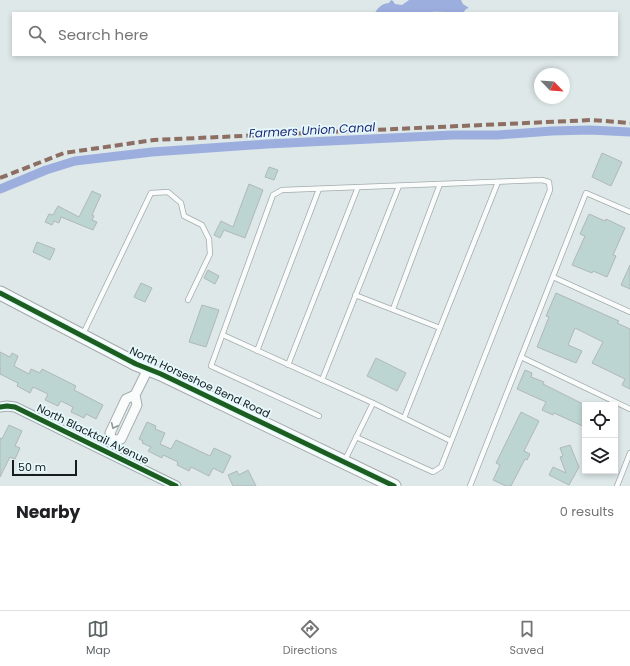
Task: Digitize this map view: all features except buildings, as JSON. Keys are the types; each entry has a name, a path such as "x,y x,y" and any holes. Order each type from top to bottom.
{"street":[{"name":"North Horseshoe Bend Road","path":"0,293 136,364 161,374 394,486"},
{"path":"107,452 112,441 110,434 126,400 135,396 148,369"},
{"name":"North Blacktail Avenue","path":"0,407 15,407 176,486"}],"lane":[{"path":"319,416 211,366 273,195 282,190 542,180 549,182 550,190 441,467 433,472 356,437"},
{"path":"404,418 498,182"},
{"path":"392,309 440,184"},
{"path":"322,380 399,186"},
{"path":"288,364 358,187"},
{"path":"257,350 319,189"},
{"path":"82,336 151,193 168,192 182,203 184,216 202,225 209,239 210,254 188,300"},
{"path":"470,486 586,193 630,212"},
{"path":"553,277 630,312"},
{"path":"355,296 440,328"},
{"path":"223,335 373,403 451,441"},
{"path":"521,357 630,409"},
{"path":"344,462 373,403"},
{"path":"617,486 630,453"}],"water":[{"path":"391,0 395,4 402,5 409,0 461,0 463,4 469,8 464,12 376,12 380,7 389,3"}],"waterway":[{"name":"Farmers Union Canal","path":"0,189 46,170 75,161 152,152 267,144 453,135 498,135 590,130 630,132"}],"marked path":[{"path":"0,178 64,153 154,140 592,120 630,123"}],"cycle path":[{"path":"0,293 136,364 161,374 394,486"},
{"path":"0,407 15,407 176,486"}]}
